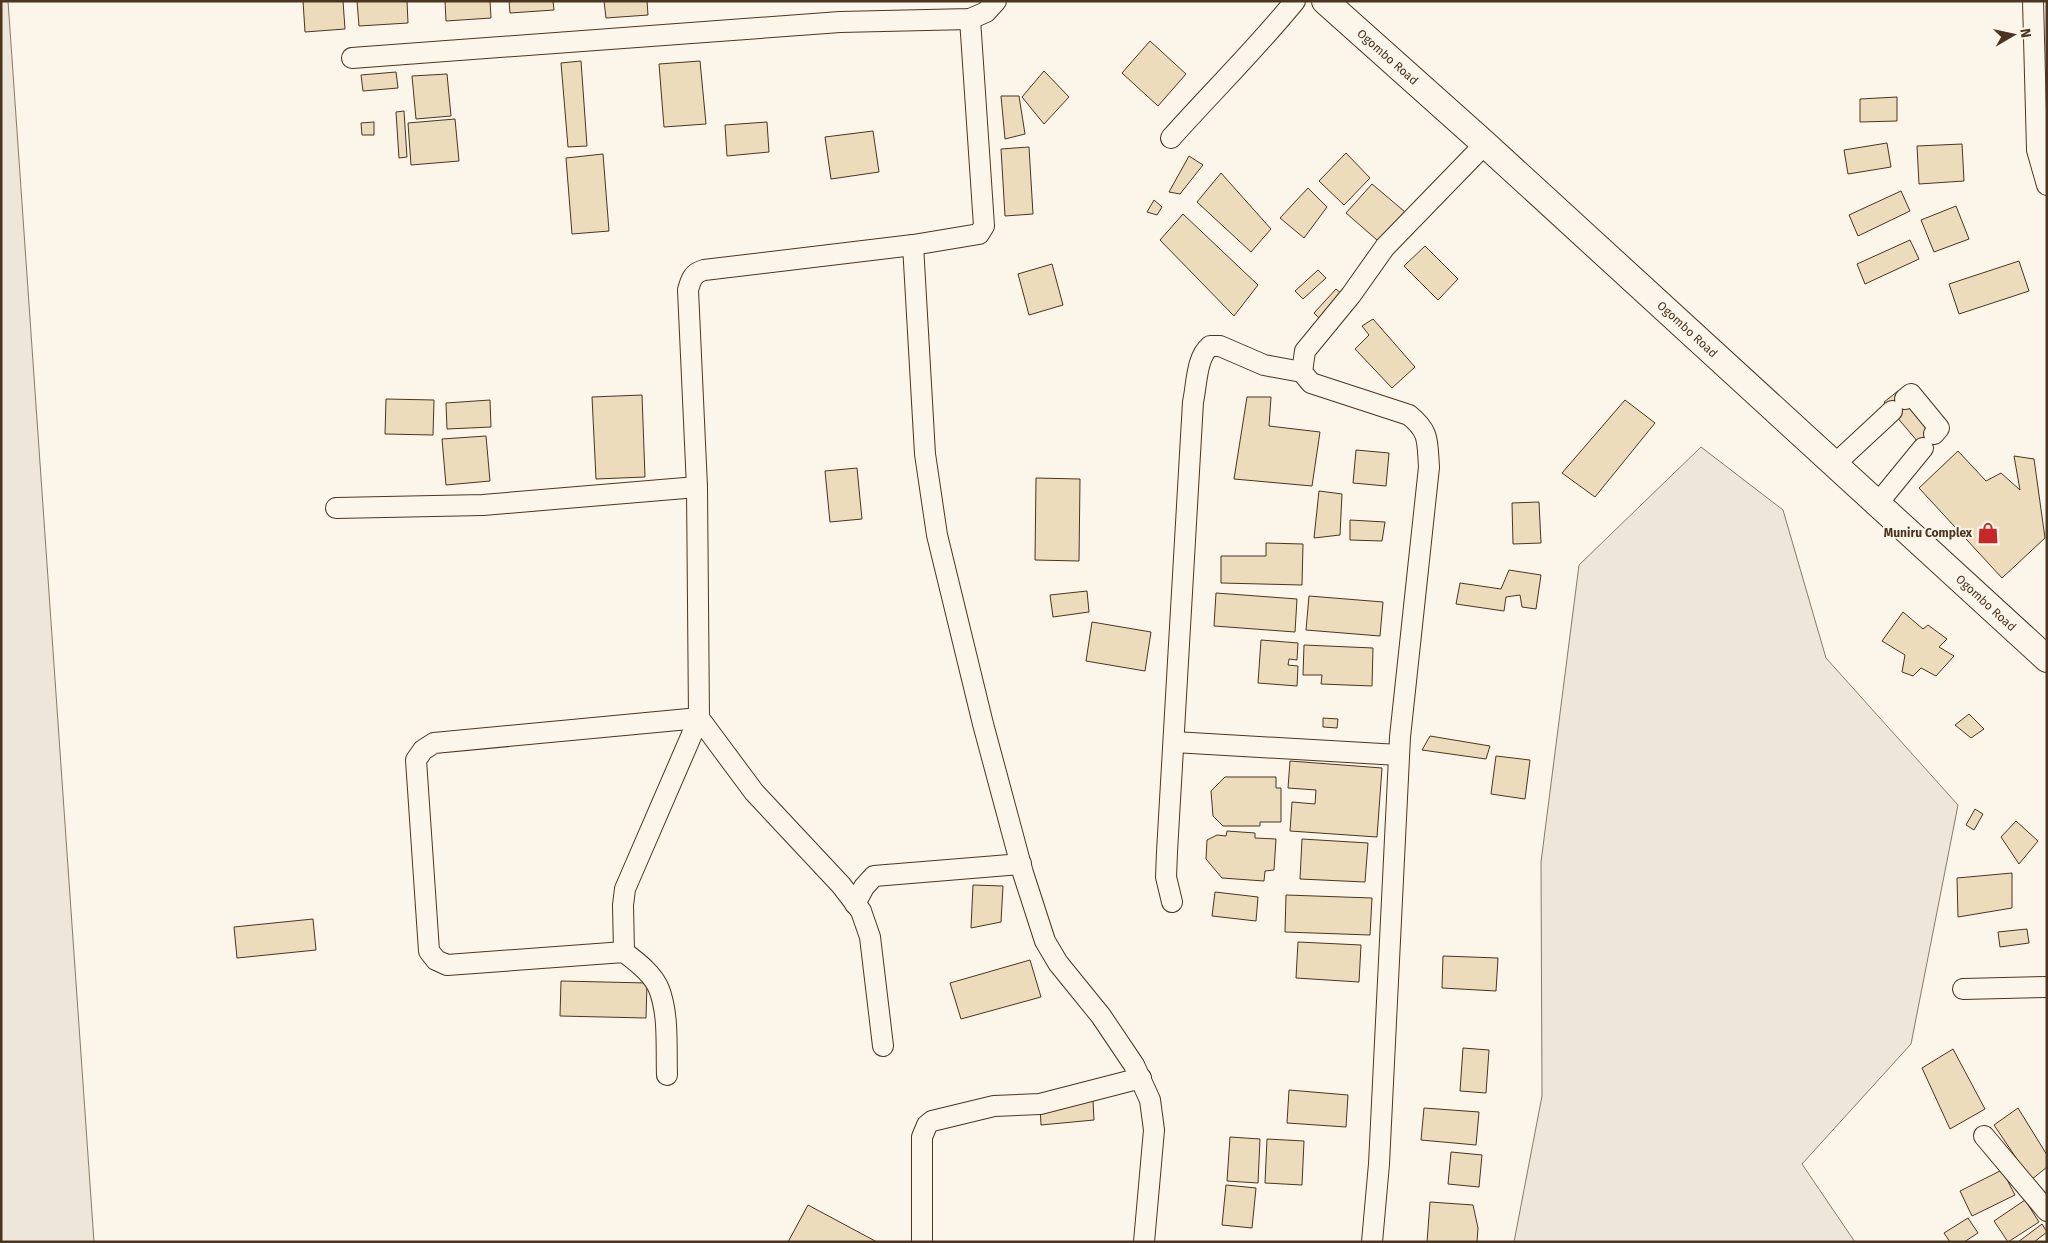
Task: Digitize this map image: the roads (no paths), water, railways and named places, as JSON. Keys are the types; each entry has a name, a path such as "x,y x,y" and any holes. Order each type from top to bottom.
{"main road":[{"name":"Ogombo Road","path":"1325,1 1485,144 2047,659"}],"street":[{"path":"352,58 840,22 970,19 986,12 996,1"},
{"path":"1171,138 1218,85 1273,28 1295,1"},
{"path":"2033,1 2037,150 2047,185"},
{"path":"624,952 623,905 625,889 699,718 696,487 688,290 691,279 696,272 704,270 913,245 979,234 984,226 970,19"},
{"path":"1302,372 1304,351 1351,295 1385,247 1485,144"},
{"path":"913,245 925,454 937,535 983,724 1021,864 1045,941 1058,963 1101,1016 1134,1065 1150,1100 1154,1130 1144,1242"},
{"path":"1172,902 1166,877 1193,402 1204,351 1210,346 1220,346 1264,365 1302,372 1312,383 1408,415 1421,424 1426,434 1429,467 1399,755 1379,1164 1372,1242"},
{"path":"1835,464 1910,394 1939,428 1878,504"},
{"path":"336,508 483,505 696,487"},
{"path":"699,718 754,792 841,885 861,911 870,937 883,1046"},
{"path":"667,1075 663,1007 658,988 650,974 624,952 447,965 436,960 429,951 416,760 422,750 434,743 699,718"},
{"path":"1174,742 1399,755"},
{"path":"856,904 864,887 874,876 1021,864"},
{"path":"1963,989 2047,987"},
{"path":"922,1242 922,1137 927,1125 932,1121 994,1106 1040,1104 1141,1078"},
{"path":"1984,1136 2047,1211"}],"place":[{"name":"Muniru Complex","path":"1988,533"}]}
